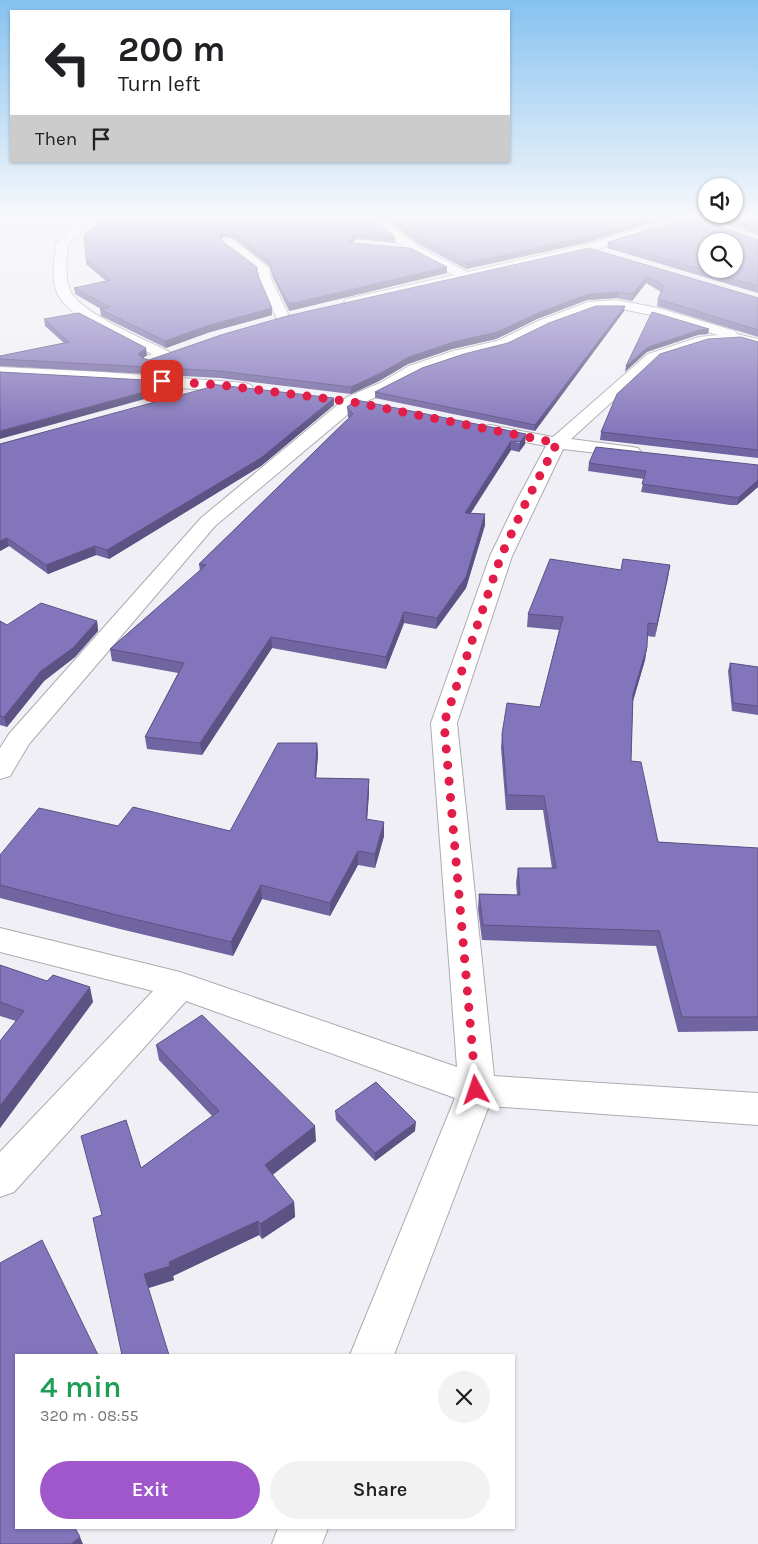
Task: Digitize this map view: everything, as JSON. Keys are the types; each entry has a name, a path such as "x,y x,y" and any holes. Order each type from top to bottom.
{"street":[{"path":"63,290 64,294 78,310 170,353 103,377"},
{"path":"270,290 283,318"},
{"path":"340,305 402,290"},
{"path":"0,770 18,740 208,522 343,400 386,386 415,369 458,354 502,344 542,324 593,304 617,304 653,311 758,344"},
{"path":"372,1354 476,1090 444,723 501,556 527,500 557,443 653,357 704,340 742,338"},
{"path":"0,372 220,385 258,390"},
{"path":"172,398 220,385"},
{"path":"343,400 382,408"},
{"path":"470,425 557,443 653,454"},
{"path":"0,940 180,985 476,1090 758,1109"},
{"path":"0,1179 180,985"},
{"path":"297,1544 304,1529"}],"building":[{"path":"78,290 264,290 272,308 210,325 165,341 100,309 110,307"},
{"path":"282,290 349,290 289,304"},
{"path":"402,290 636,290 633,294 618,292 588,294 538,313 497,332 453,342 409,357 351,387 219,371 0,359 0,356 69,342 44,319 79,313 146,348 138,354 142,358 149,360 221,335 287,316"},
{"path":"662,290 731,290 758,298 758,330 658,299"},
{"path":"596,306 625,306 535,425 375,392 422,368 464,354 508,343 549,323"},
{"path":"652,312 709,329 699,330 648,347 626,366"},
{"path":"741,337 758,342 758,450 601,432 617,394 660,354 708,339"},
{"path":"0,372 181,382 0,431"},
{"path":"210,384 334,398 261,458 107,550 95,546 46,565 7,538 0,541 0,444 207,388"},
{"path":"356,400 526,434 520,442 511,441 465,513 485,514 466,577 437,618 404,612 386,657 271,637 200,743 145,737 184,663 110,649 206,565 199,564 353,414 347,407"},
{"path":"596,447 758,465 758,480 739,497 642,484 646,471 589,463"},
{"path":"550,559 621,570 623,559 670,565 657,624 648,623 647,647 633,694 631,761 641,762 658,842 758,848 758,1017 682,1017 659,931 483,925 479,894 520,895 518,868 556,868 544,796 507,795 502,734 507,703 540,707 563,617 528,614"},
{"path":"41,603 97,621 73,648 41,671 4,717 0,716 0,621 7,625"},
{"path":"730,663 758,667 758,706 733,703"},
{"path":"278,743 317,743 315,778 369,779 366,819 384,822 375,854 358,851 330,903 261,885 231,942 0,885 0,855 39,808 118,826 133,807 230,831"},
{"path":"0,965 47,981 53,975 90,987 0,1106 0,1041 24,1011 0,1002"},
{"path":"202,1015 315,1126 265,1165 294,1202 260,1224 258,1221 169,1262 170,1266 144,1274 169,1354 122,1354 93,1218 102,1215 81,1136 126,1120 141,1168 219,1111 156,1045"},
{"path":"376,1082 416,1122 375,1153 335,1111"},
{"path":"42,1240 98,1354 15,1354 15,1529 76,1529 80,1537 71,1544 0,1544 0,1263"}],"route":[{"path":"162,381 220,385 353,402 557,443 527,500 501,556 444,723 476,1090"}]}
